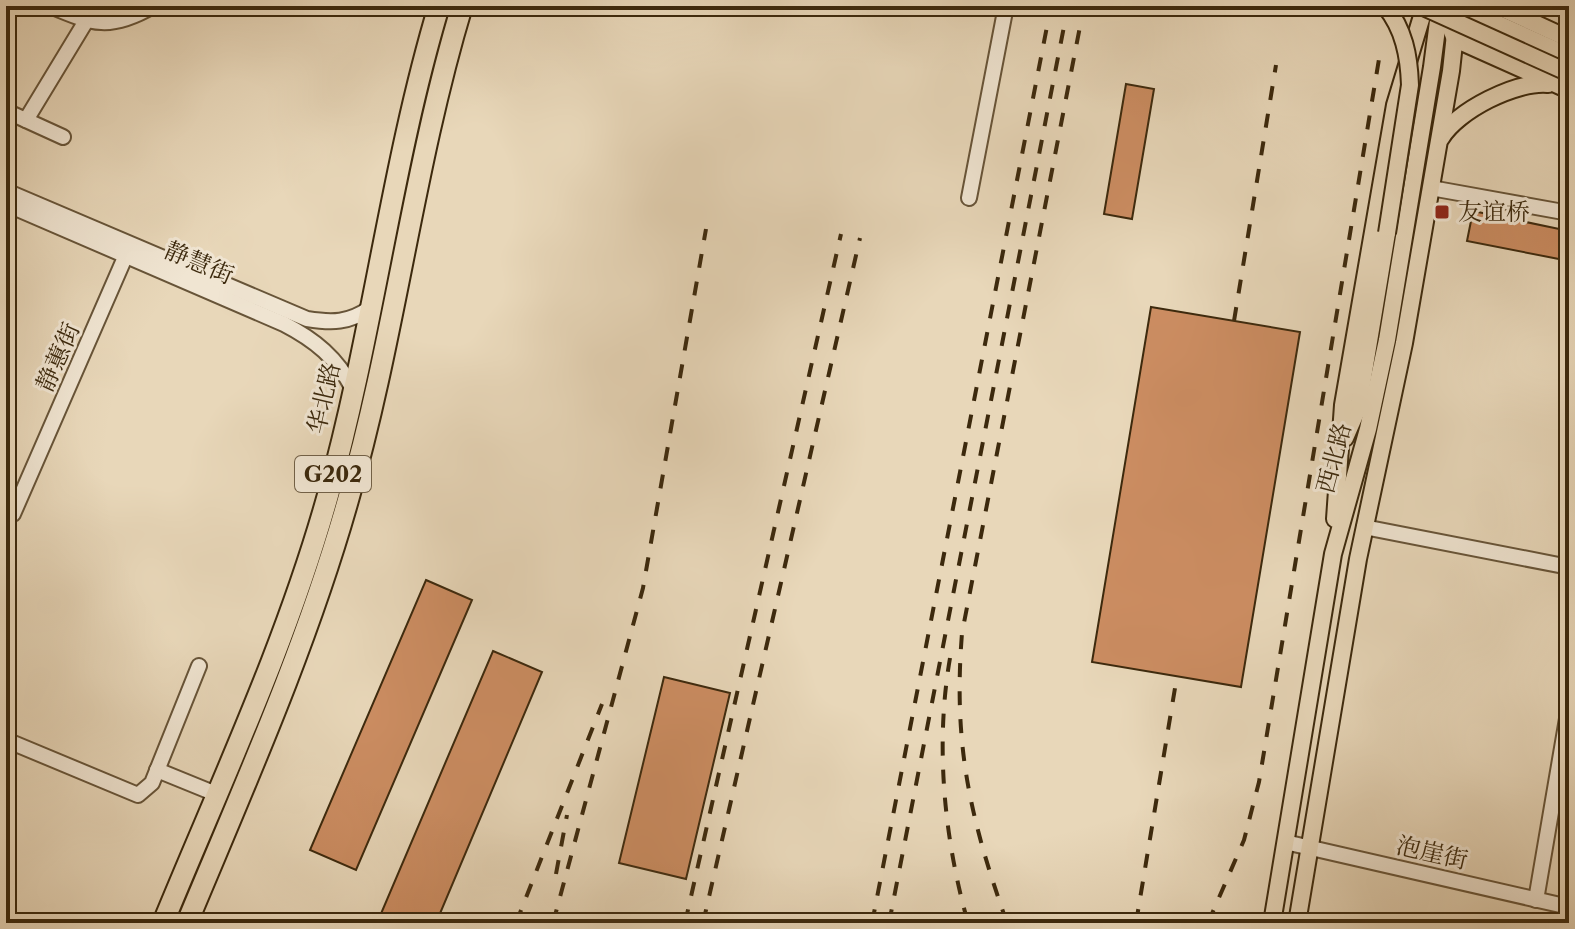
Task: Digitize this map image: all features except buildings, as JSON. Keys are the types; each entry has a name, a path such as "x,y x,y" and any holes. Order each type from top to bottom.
{"highway":[{"name":"华北路","path":"163,923 300,586 328,494 408,125 439,6"},
{"name":"华北路","path":"187,923 291,671 348,500 370,416 429,130 462,6"}],"main road":[{"path":"1340,446 1358,408 1410,76 1406,46 1393,16 1385,6"},
{"path":"1333,554 1343,405 1395,105 1423,6 1566,83"},
{"path":"1440,6 1455,39 1566,83"},
{"name":"西北路","path":"1272,923 1333,554 1368,429 1387,340 1440,6"},
{"path":"1458,6 1569,56"},
{"name":"西北路","path":"1297,923 1364,527 1404,343 1458,6"},
{"path":"1497,6 1569,39"},
{"path":"1438,143 1456,121 1514,87 1566,83"}],"street":[{"path":"50,6 86,21 110,23 130,20 153,6"},
{"path":"969,198 1006,6"},
{"path":"26,120 86,21"},
{"path":"6,111 63,137"},
{"path":"1431,188 1569,213"},
{"name":"静慧街","path":"6,191 307,319 341,322 357,317 370,308"},
{"name":"静慧街","path":"6,204 302,333 334,359 353,389"},
{"name":"静蕙街","path":"6,510 13,514 126,255"},
{"path":"1364,527 1569,567"},
{"path":"6,740 138,795 152,783 199,666"},
{"path":"1536,900 1569,707"},
{"path":"157,770 216,794"},
{"name":"泡崖街","path":"1285,842 1569,907"}],"railway":[{"path":"872,923 1051,6"},
{"path":"889,923 1068,6"},
{"path":"1007,923 983,849 967,781 960,711 962,633 1084,6"},
{"path":"1208,923 1244,840 1259,782 1381,47"},
{"path":"1234,321 1276,65"},
{"path":"553,923 643,588 706,229"},
{"path":"685,923 841,234"},
{"path":"703,923 860,238"},
{"path":"950,658 943,724 944,791 953,858 968,923"},
{"path":"1136,923 1177,676"},
{"path":"516,923 602,704"},
{"path":"556,874 567,815"}],"place":[{"name":"友谊桥","path":"1442,212"}]}
